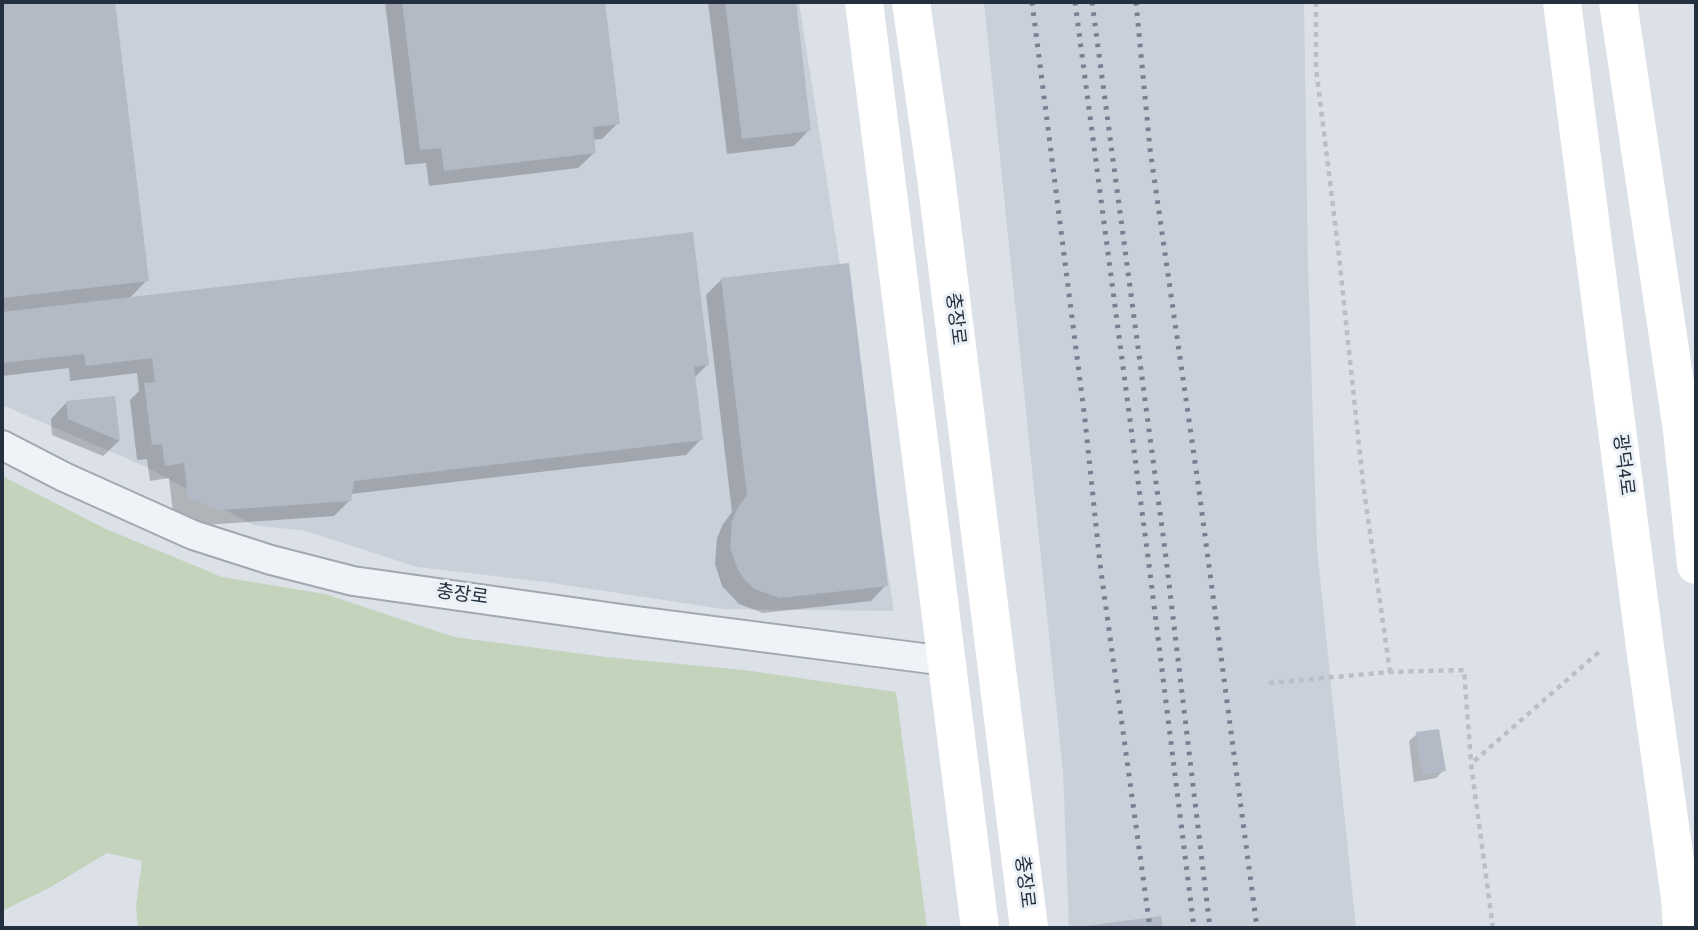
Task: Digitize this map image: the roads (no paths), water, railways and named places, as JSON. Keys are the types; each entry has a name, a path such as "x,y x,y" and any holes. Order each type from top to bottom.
{"street":[{"path":"864,2 980,928"},
{"name":"충장로","path":"911,2 938,190 1029,928"},
{"name":"광덕4로","path":"1562,2 1647,660 1686,907"},
{"path":"1618,2 1689,430 1696,565"},
{"name":"충장로","path":"2,445 64,477 193,534 271,560 353,580 629,620 946,661"}],"railway":[{"path":"1032,2 1085,420 1100,564 1150,928"},
{"path":"1075,2 1194,928"},
{"path":"1092,2 1165,550 1210,928"},
{"path":"1136,2 1150,149 1198,483 1257,928"}]}
